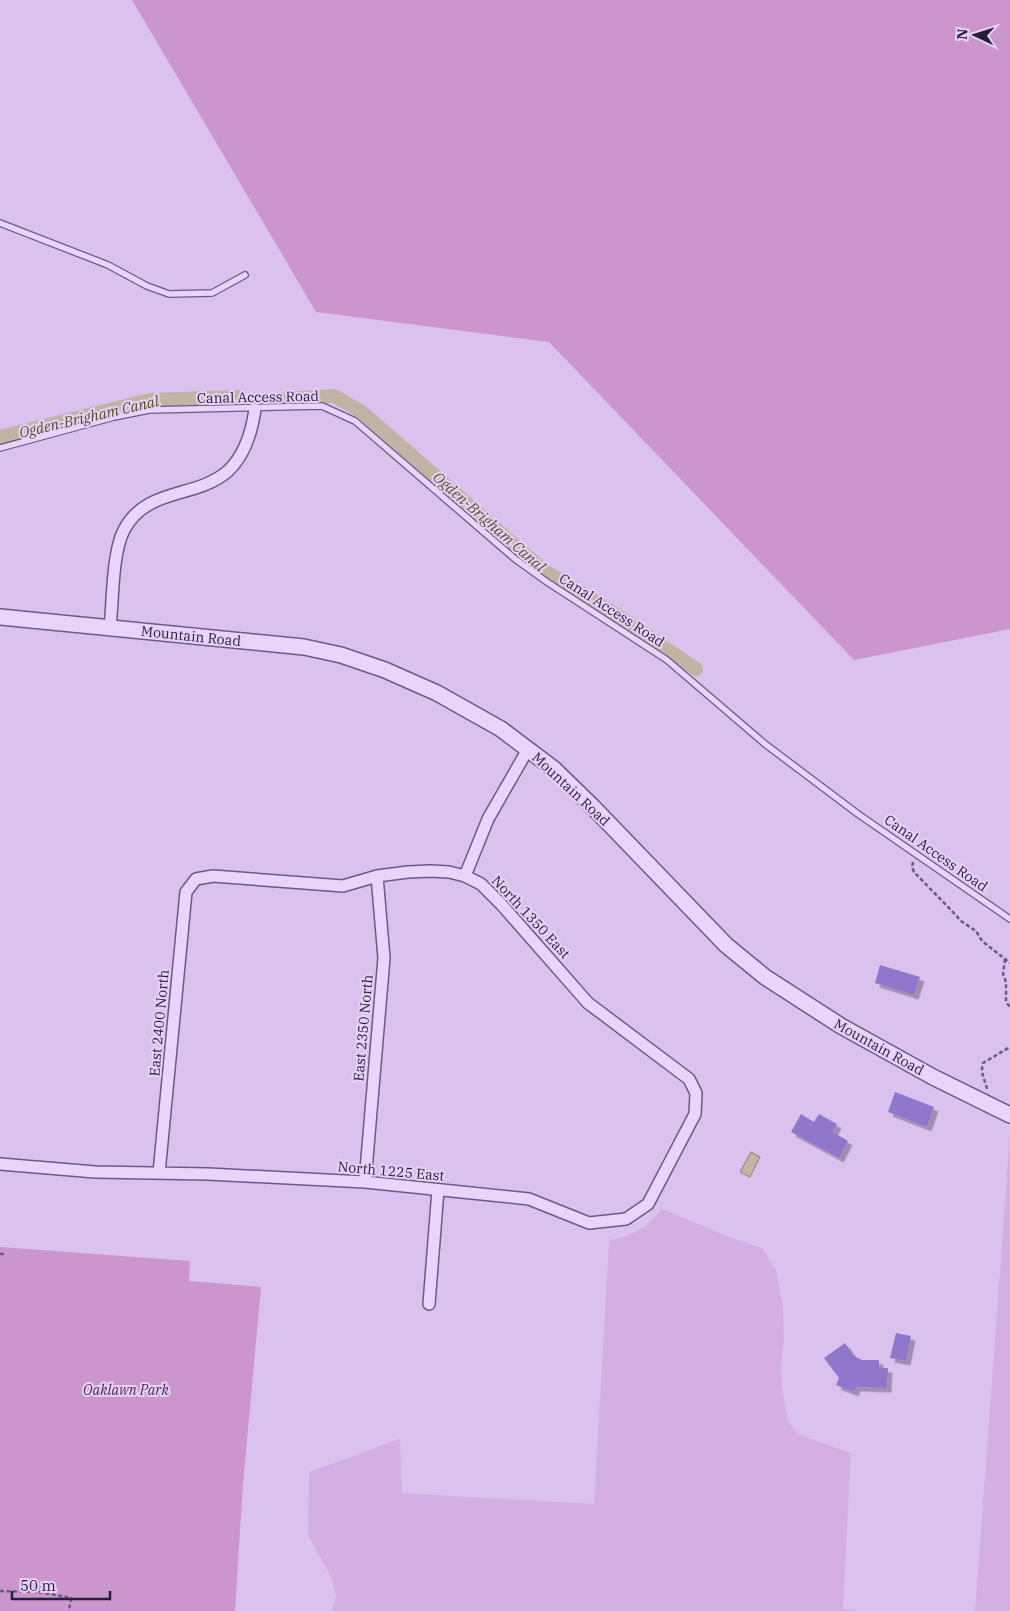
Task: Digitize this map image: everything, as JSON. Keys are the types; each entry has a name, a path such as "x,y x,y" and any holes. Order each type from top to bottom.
{"street":[{"path":"110,628 117,552 124,529 137,512 149,503 216,479 228,470 246,445 255,409"},
{"name":"Mountain Road","path":"0,617 304,648 342,655 377,667 437,693 501,729 554,769 726,946 765,978 841,1026 1010,1115"},
{"path":"465,876 488,820 528,749"},
{"name":"North 1350 East","path":"196,879 213,876 343,886 377,876 430,871 449,872 465,876 481,884 501,904 588,1003 688,1079 696,1093"},
{"name":"East 2350 North","path":"365,1182 384,958 377,876"},
{"name":"East 2400 North","path":"159,1173 186,892 196,879"},
{"name":"North 1225 East","path":"0,1164 95,1172 238,1175 365,1182 529,1199 589,1223 626,1219 648,1204 694,1114 696,1093"},
{"path":"428,1304 438,1190"}],"lane":[{"path":"0,223 108,265 146,286 169,294 212,293 244,275"},
{"name":"Canal Access Road","path":"0,448 114,417 149,410 322,406 355,421 515,559 667,660 765,744 858,814 1010,919"}],"path":[{"path":"916,854 912,867 914,872 960,921 976,931 982,941 1010,963"},
{"path":"1005,959 1006,1002 1010,1007"},
{"path":"985,1103 988,1087 982,1076 981,1069 983,1063 1010,1047"},
{"path":"0,1591 39,1592 70,1598 68,1611"}],"shaded area":[{"path":"1010,1134 1010,1611 975,1611 986,1462"},
{"path":"751,1152 760,1157 750,1177 740,1172"},
{"path":"662,1209 732,1238 762,1248 776,1270 783,1306 784,1337 781,1371 788,1421 798,1434 851,1453 843,1609 860,1611 332,1611 336,1596 332,1579 308,1535 309,1472 400,1439 402,1493 594,1504 609,1240 625,1237 646,1226"}],"green space":[{"path":"132,0 1010,0 1010,629 854,660 549,342 316,312"},
{"name":"Oaklawn Park","path":"0,1247 190,1261 189,1281 261,1287 243,1484 235,1611 0,1611"}],"building":[{"path":"880,965 920,977 914,995 875,983"},
{"path":"895,1092 934,1107 927,1127 888,1112"},
{"path":"801,1114 814,1122 819,1114 837,1124 833,1132 848,1141 839,1158 791,1132"},
{"path":"896,1333 911,1336 906,1361 890,1358"},
{"path":"845,1343 854,1356 862,1360 879,1360 879,1368 888,1368 887,1388 856,1387 854,1392 836,1385 839,1378 824,1358"}],"waterway":[{"name":"Ogden-Brigham Canal","path":"279,399 334,396 362,412 543,570 612,612 696,669"},
{"name":"Ogden-Brigham Canal","path":"0,437 150,400 238,397"}]}
